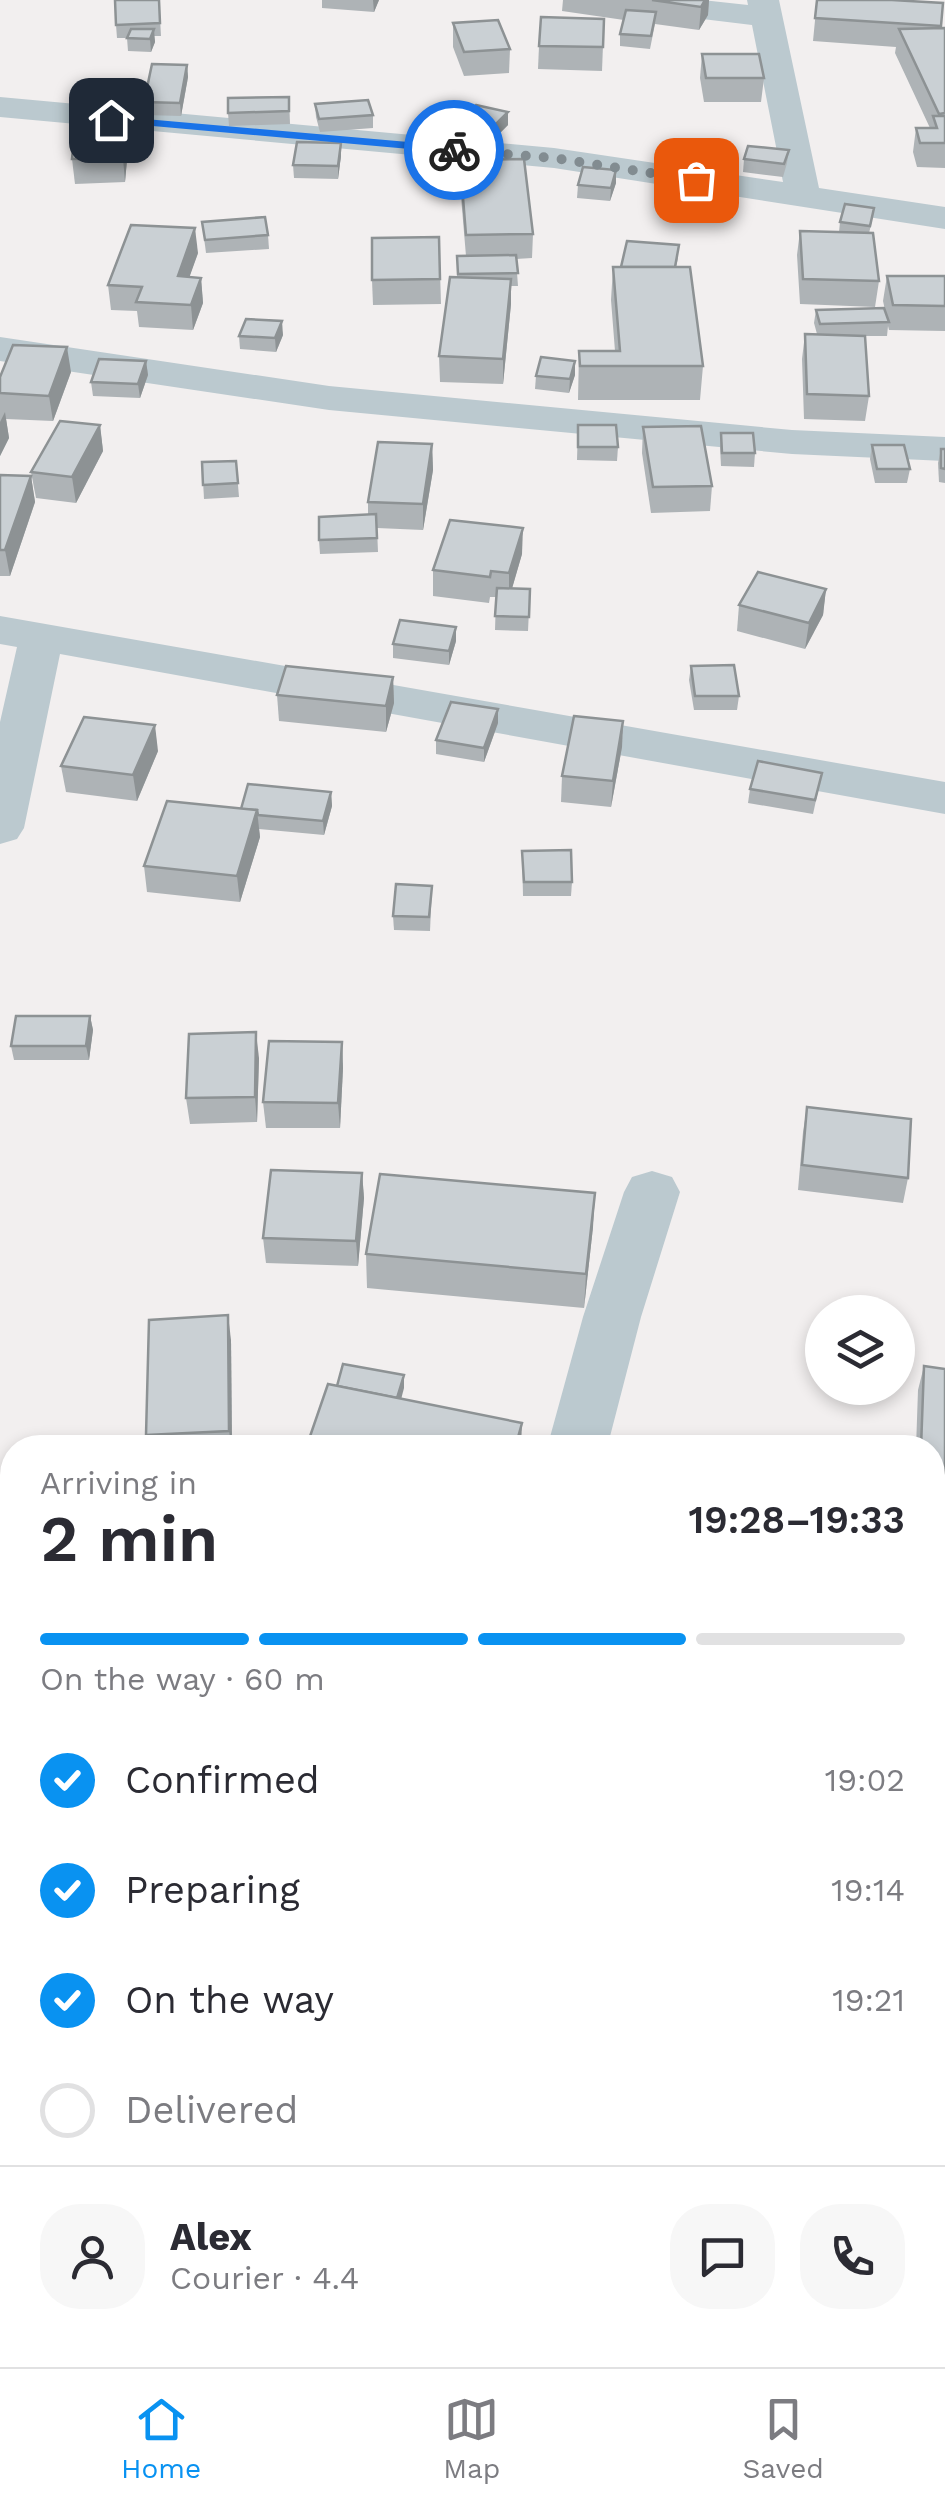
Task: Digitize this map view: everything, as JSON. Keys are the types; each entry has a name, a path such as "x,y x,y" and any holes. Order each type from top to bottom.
{"street":[{"path":"620,0 765,8 803,196"},
{"path":"0,107 554,158 945,218"},
{"path":"0,349 329,398 792,442 945,450"},
{"path":"0,828 20,634 945,798"},
{"path":"580,1435 652,1192"}],"building":[{"path":"115,0 159,0 160,23 116,25"},
{"path":"652,0 705,0 701,7"},
{"path":"817,0 943,3 941,26 815,18"},
{"path":"626,10 656,12 651,36 620,34"},
{"path":"541,17 604,19 603,47 539,46"},
{"path":"498,20 510,49 464,52 453,23"},
{"path":"945,28 945,113 939,114 899,29"},
{"path":"131,29 154,29 150,39 127,38"},
{"path":"702,54 759,54 764,78 706,78"},
{"path":"152,64 187,65 180,103 144,102"},
{"path":"289,97 289,111 228,113 228,98"},
{"path":"368,100 373,115 319,119 315,104"},
{"path":"476,105 508,112 494,126 463,119"},
{"path":"933,116 945,116 945,143 920,143 916,128 937,128"},
{"path":"125,125 123,158 72,159 75,126"},
{"path":"297,142 341,143 338,166 293,165"},
{"path":"748,146 789,150 784,164 744,159"},
{"path":"445,148 447,167 415,168 413,149"},
{"path":"524,159 533,234 466,235 460,160"},
{"path":"583,167 616,170 611,188 578,185"},
{"path":"845,204 874,208 870,226 840,222"},
{"path":"265,217 268,235 205,240 202,222"},
{"path":"131,225 195,228 178,276 201,278 191,305 136,302 142,287 108,285"},
{"path":"800,231 873,233 879,281 803,279"},
{"path":"439,237 440,279 372,280 372,238"},
{"path":"627,241 679,245 675,267 621,267"},
{"path":"516,255 518,273 458,274 457,256"},
{"path":"613,267 690,267 703,366 580,366 579,351 620,351"},
{"path":"887,276 945,276 945,306 893,305"},
{"path":"450,277 511,279 503,359 439,356"},
{"path":"884,308 889,322 820,324 816,310"},
{"path":"246,319 282,321 275,338 239,336"},
{"path":"805,334 865,336 869,396 807,394"},
{"path":"13,345 67,347 49,396 0,393 0,377"},
{"path":"541,357 575,361 570,379 536,376"},
{"path":"99,359 146,361 138,384 91,382"},
{"path":"60,421 100,425 72,477 31,472"},
{"path":"578,425 616,425 618,447 578,447"},
{"path":"701,426 712,486 653,487 643,427"},
{"path":"721,433 753,433 755,453 722,453"},
{"path":"378,442 432,444 423,504 368,502"},
{"path":"872,445 904,445 910,469 877,469"},
{"path":"941,449 945,449 945,469 941,468"},
{"path":"236,461 238,483 203,485 202,462"},
{"path":"0,475 31,476 5,550 0,550"},
{"path":"376,514 377,538 319,540 319,517"},
{"path":"450,520 523,528 509,573 491,571 490,577 433,570"},
{"path":"758,572 826,589 809,623 739,605"},
{"path":"497,588 530,589 529,617 495,616"},
{"path":"400,620 456,627 449,651 393,644"},
{"path":"734,665 739,696 695,696 691,666"},
{"path":"286,666 393,677 386,706 277,695"},
{"path":"451,702 498,709 484,748 436,740"},
{"path":"574,716 623,721 613,781 562,776"},
{"path":"84,717 155,725 133,775 61,766"},
{"path":"758,761 822,773 815,800 750,789"},
{"path":"248,784 331,792 323,821 258,815 257,810 241,809"},
{"path":"167,801 257,810 237,876 144,866"},
{"path":"571,850 572,882 524,882 522,851"},
{"path":"396,884 432,886 429,917 393,916"},
{"path":"16,1016 90,1016 86,1046 11,1046"},
{"path":"256,1032 255,1097 186,1098 189,1034"},
{"path":"269,1041 342,1042 338,1103 263,1102"},
{"path":"807,1107 911,1119 908,1178 802,1165"},
{"path":"271,1170 362,1173 356,1241 263,1238"},
{"path":"380,1174 595,1193 586,1274 366,1254"},
{"path":"228,1315 229,1431 146,1435 149,1320"},
{"path":"343,1364 404,1375 397,1398 337,1386"},
{"path":"924,1366 945,1369 945,1435 921,1435"},
{"path":"328,1384 522,1423 519,1435 310,1435"}],"way so far":[{"path":"454,150 554,158 696,180"}],"route":[{"path":"111,120 454,150"}]}
